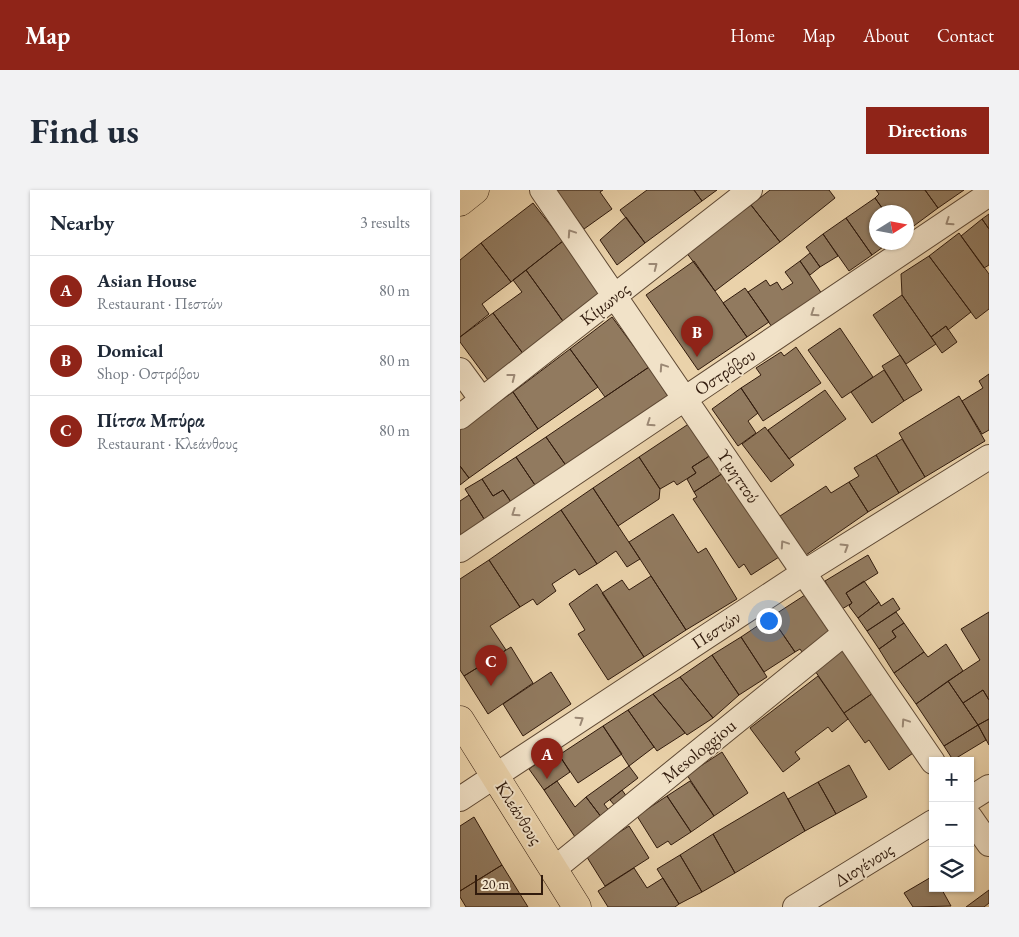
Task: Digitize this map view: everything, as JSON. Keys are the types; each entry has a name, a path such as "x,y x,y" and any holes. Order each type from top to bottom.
{"main road":[{"path":"460,202 475,190"},
{"name":"Κλεάνθους","path":"460,720 578,907"}],"street":[{"name":"Υμηττού","path":"542,190 930,757"},
{"name":"Κίμωνος","path":"460,418 750,190"},
{"name":"Οστρόβου","path":"460,550 989,194"},
{"path":"460,370 482,400"},
{"name":"Πεστών","path":"460,799 803,573 989,457"},
{"name":"Mesologgiou","path":"554,869 845,634"},
{"path":"974,796 989,787"},
{"path":"974,823 989,844"},
{"name":"Διογένους","path":"795,907 929,824"}],"building":[{"path":"556,190 603,190 600,192 612,209 584,229"},
{"path":"647,190 694,190 702,201 645,243 620,210"},
{"path":"694,190 717,190 702,201"},
{"path":"770,190 829,190 835,198 780,242 751,205"},
{"path":"876,190 925,190 938,208 914,226 914,205 880,205 875,198 879,194"},
{"path":"925,190 964,190 938,208"},
{"path":"875,198 880,205 869,205 869,250 879,250 872,255 846,218"},
{"path":"533,203 563,241 511,282 481,243"},
{"path":"751,205 780,242 715,291 686,252"},
{"path":"989,214 989,229 982,219"},
{"path":"626,217 645,243 617,265 600,240"},
{"path":"846,218 872,255 849,271 823,234"},
{"path":"982,219 989,229 989,265 984,268 961,236"},
{"path":"959,233 989,274 989,309 976,319 929,256"},
{"path":"823,234 838,256 820,267 806,247"},
{"path":"563,241 603,296 565,324 526,270"},
{"path":"481,243 511,282 482,304 489,314 460,337 460,260"},
{"path":"810,253 820,267 810,275 800,261"},
{"path":"929,256 971,312 948,330 946,326 931,337 902,295 901,274"},
{"path":"694,261 747,337 698,370 646,295"},
{"path":"800,261 822,294 772,327 748,292 766,280 770,286 777,282 782,290 793,283 785,272"},
{"path":"526,270 565,324 524,355 493,313 522,292 513,280"},
{"path":"745,288 769,322 747,337 723,303"},
{"path":"902,295 936,344 906,364 873,315"},
{"path":"493,313 524,355 488,380 460,342 460,337"},
{"path":"612,317 649,367 605,397 570,349"},
{"path":"946,326 957,342 942,353 931,337"},
{"path":"840,328 873,377 842,398 808,350"},
{"path":"796,347 821,383 763,421 741,388 761,375 756,368 781,352 784,356"},
{"path":"570,349 598,387 538,429 513,392"},
{"path":"900,355 922,390 904,401 882,366"},
{"path":"649,367 669,398 567,467 546,437"},
{"path":"884,370 904,401 872,423 851,392"},
{"path":"989,374 989,430 982,434 962,401 983,388 979,381"},
{"path":"741,388 758,413 748,421 756,433 738,446 712,409"},
{"path":"825,390 846,419 789,459 768,430"},
{"path":"513,392 538,429 469,478 460,466 460,429"},
{"path":"959,396 985,441 925,477 899,433"},
{"path":"690,423 711,455 692,467 696,473 677,485 674,481 660,489 639,457"},
{"path":"765,427 794,465 771,482 742,444"},
{"path":"546,437 567,467 537,488 516,457"},
{"path":"902,439 925,477 899,493 876,455"},
{"path":"711,455 723,473 694,492 687,479 696,473 692,467"},
{"path":"876,455 899,493 868,512 849,482 859,476 854,468"},
{"path":"516,457 537,488 513,505 503,490 493,496 482,479"},
{"path":"639,457 660,489 659,499 618,526 593,488"},
{"path":"460,466 469,478 460,485"},
{"path":"723,473 779,557 751,575 744,564 739,568 693,499 697,497 694,492"},
{"path":"482,479 493,496 503,490 513,505 486,522 465,489"},
{"path":"849,482 868,512 806,555 780,516 826,486 831,493"},
{"path":"593,488 640,559 627,567 616,551 597,564 561,510"},
{"path":"469,495 486,522 460,541 460,501"},
{"path":"561,510 597,564 579,575 575,569 552,584 556,591 537,605 533,599 520,607 489,560"},
{"path":"673,514 698,553 706,548 737,599 686,630 629,542"},
{"path":"868,555 878,573 846,593 852,603 842,609 825,581"},
{"path":"489,560 520,607 490,626 506,650 464,676 460,670 460,579"},
{"path":"651,576 686,630 644,657 602,593 622,580 629,590"},
{"path":"864,581 879,602 858,618 849,606 852,603 846,593"},
{"path":"597,584 644,657 608,680 578,634 585,630 569,604"},
{"path":"805,595 832,635 804,655 800,649 795,652 771,617"},
{"path":"893,598 900,609 867,631 858,618 879,602 881,606"},
{"path":"896,612 904,623 892,631 896,637 879,649 867,631"},
{"path":"989,612 989,700 983,690 963,703 948,681 980,660 961,629"},
{"path":"771,617 795,652 764,672 741,637"},
{"path":"904,623 924,652 894,673 879,649 896,637 892,631"},
{"path":"741,637 767,677 739,695 712,655"},
{"path":"946,644 963,671 916,704 894,673 924,652 928,657"},
{"path":"511,647 533,683 488,714 464,676"},
{"path":"843,647 876,691 844,713 813,668"},
{"path":"712,655 739,695 713,718 680,677"},
{"path":"551,672 571,704 523,736 503,704"},
{"path":"818,676 848,719 832,732 828,727 795,752 800,759 783,772 750,728"},
{"path":"680,677 713,718 687,735 653,694"},
{"path":"948,681 978,725 944,746 916,704"},
{"path":"983,690 989,700 989,719 978,725 963,703"},
{"path":"876,691 916,751 889,770 869,740 865,743 844,713"},
{"path":"653,694 685,733 657,751 628,710"},
{"path":"628,710 654,747 629,766 603,726"},
{"path":"989,719 989,745 978,725"},
{"path":"978,725 986,740 958,757 951,757 944,746"},
{"path":"603,726 622,754 578,783 559,755"},
{"path":"556,750 570,772 544,790 529,769"},
{"path":"722,752 748,793 714,816 687,775"},
{"path":"849,765 867,797 836,814 818,782"},
{"path":"629,766 638,778 604,804 613,816 605,822 586,797"},
{"path":"557,781 575,807 586,797 605,822 577,840 544,790"},
{"path":"690,781 714,816 691,832 667,796"},
{"path":"818,782 836,814 805,831 788,799"},
{"path":"622,790 627,797 616,807 610,800"},
{"path":"784,792 805,831 735,873 713,834"},
{"path":"667,796 691,832 671,845 668,841 657,848 637,816"},
{"path":"474,817 502,865 460,891 460,826"},
{"path":"629,826 649,858 605,886 585,854"},
{"path":"713,834 735,873 702,892 680,855"},
{"path":"680,855 702,892 679,904 657,869"},
{"path":"502,865 528,907 466,907 460,897 460,891"},
{"path":"634,868 647,888 663,878 679,904 675,907 608,907 598,891"},
{"path":"929,878 929,892 943,892 951,906 913,907 904,893"},
{"path":"989,890 989,903 984,907 966,907"}],"place":[{"name":"Domical","path":"697,357"},
{"name":"Πίτσα Μπύρα","path":"491,686"},
{"name":"Asian House","path":"547,779"}]}
